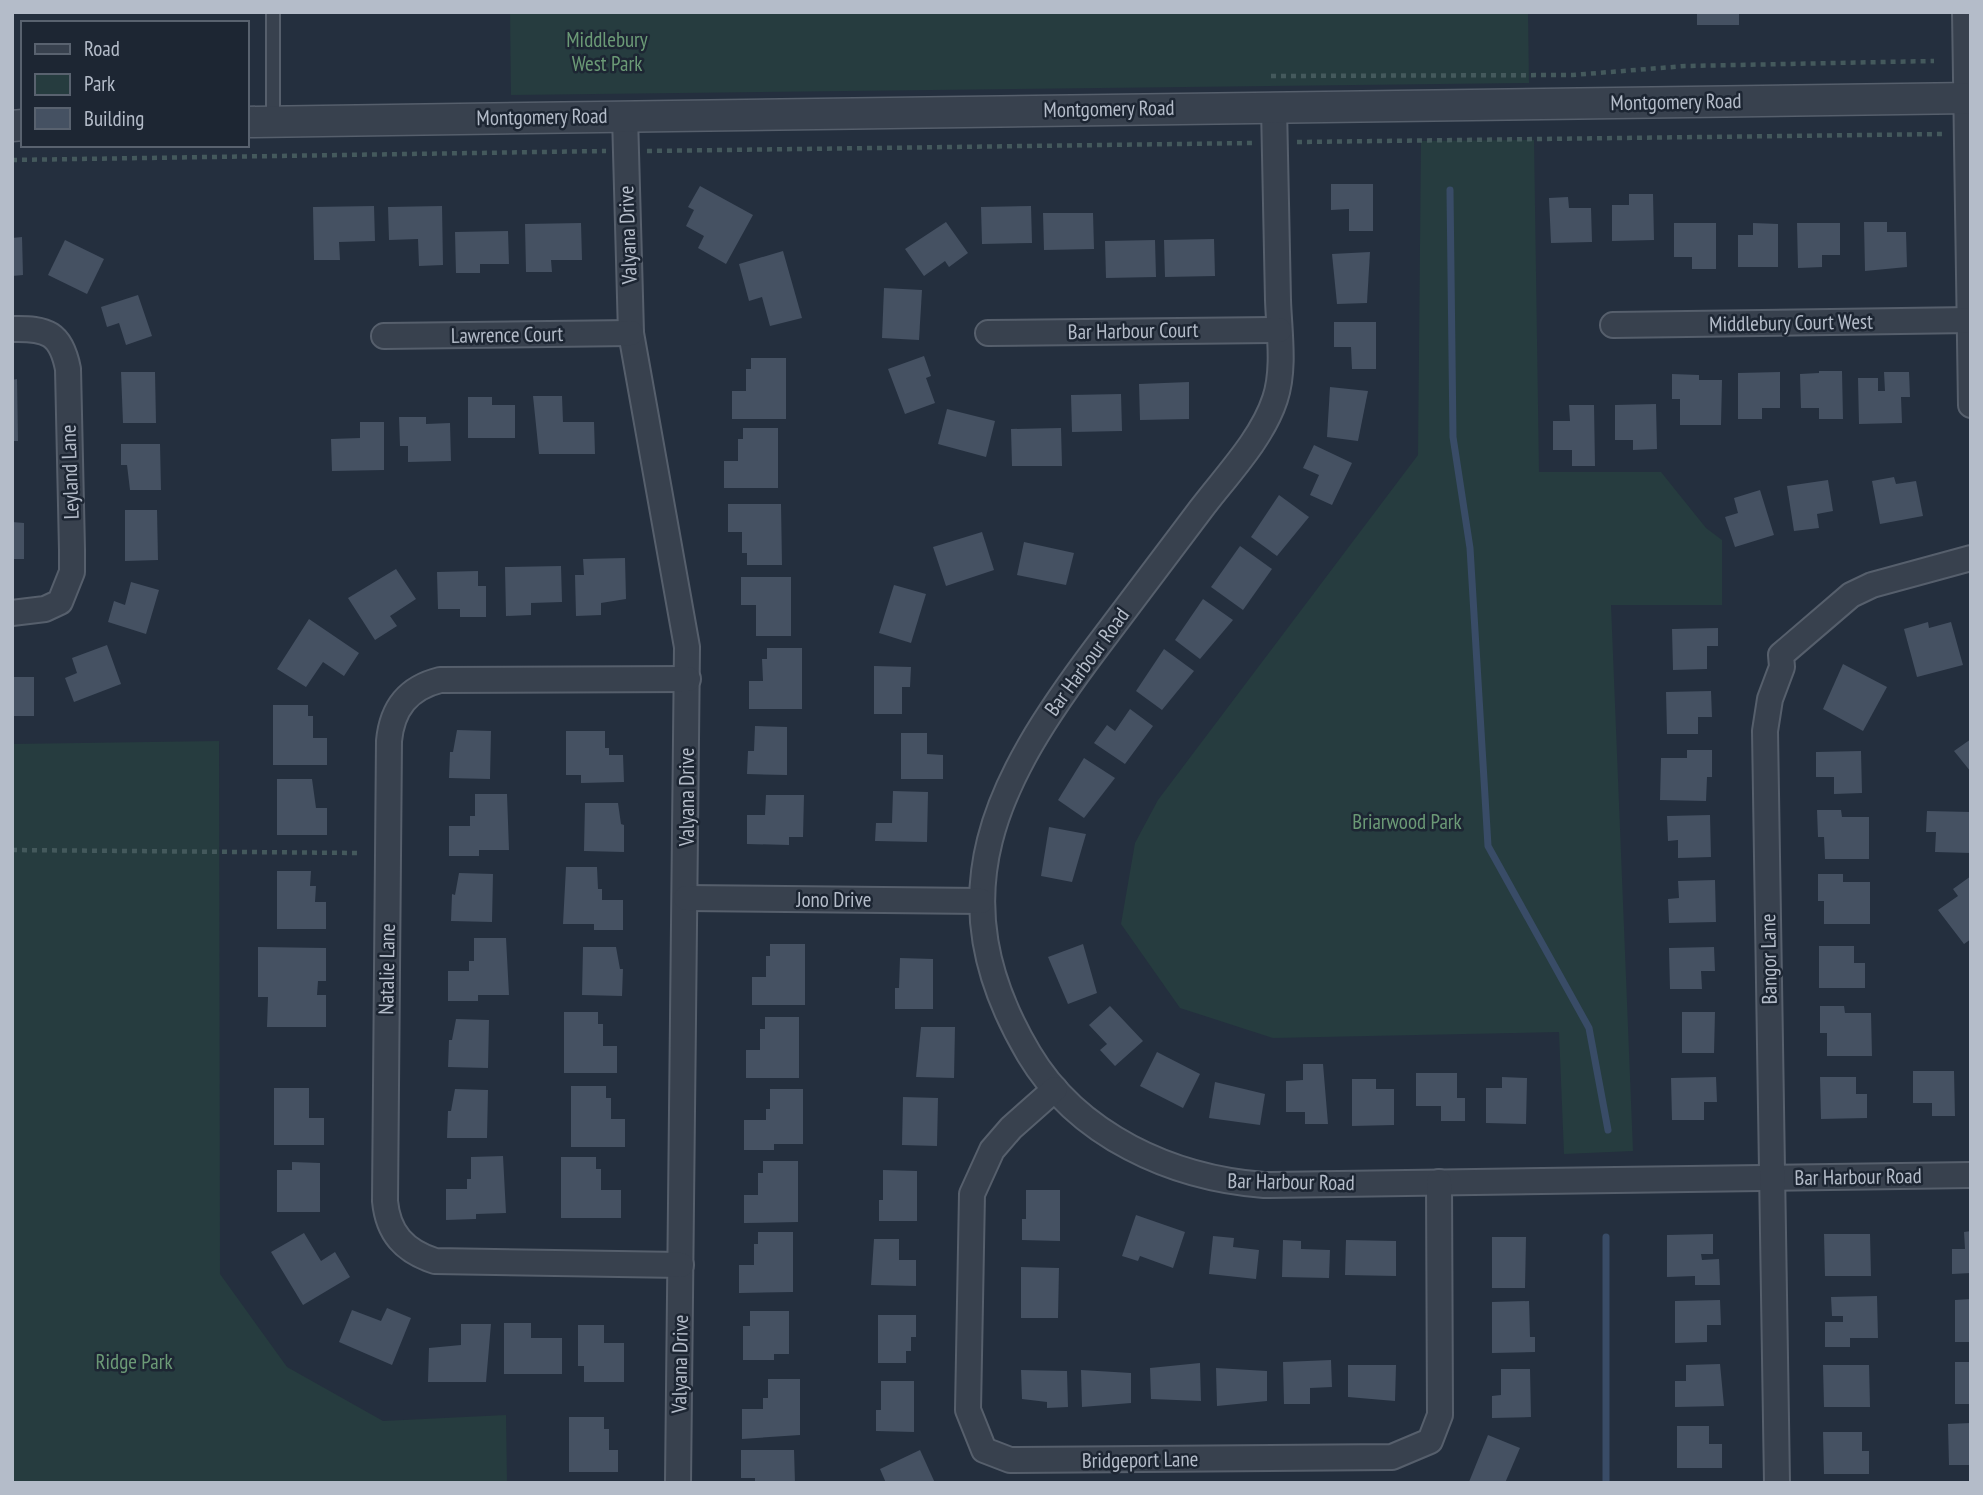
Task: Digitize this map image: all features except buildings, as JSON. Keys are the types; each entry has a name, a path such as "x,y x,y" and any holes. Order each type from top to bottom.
{"street":[{"path":"1965,12 1971,405"},
{"name":"Montgomery Road","path":"260,121 1968,98"},
{"name":"Bar Harbour Road","path":"1274,107 1279,383 1268,417 1051,708 1023,753 992,828 981,901 987,946 999,992 1013,1027 1055,1090 1115,1139 1146,1156 1206,1178 1264,1185 1971,1175"},
{"name":"Valyana Drive","path":"625,116 631,333 684,623 688,679 678,1483"},
{"name":"Middlebury Court West","path":"1613,325 1970,320"},
{"name":"Leyland Lane","path":"12,328 46,332 56,338 64,349 68,369 72,550 72,572 60,602 45,610 12,613"},
{"name":"Bar Harbour Court","path":"988,333 1279,330"},
{"name":"Lawrence Court","path":"384,336 631,333"},
{"name":"Bangor Lane","path":"1777,1483 1766,731 1770,699 1782,667 1781,655 1850,595 1872,585 1971,558"},
{"name":"Natalie Lane","path":"681,1265 435,1261 402,1244 391,1230 385,1201 388,779 393,715 409,695 431,682 451,679 688,679"},
{"name":"Jono Drive","path":"686,898 981,901"},
{"name":"Bridgeport Lane","path":"1055,1090 1011,1128 992,1150 972,1194 968,1410 984,1450 1010,1461 1392,1457 1430,1441 1440,1415 1439,1182"}],"lane":[{"path":"260,121 272,12"}],"path":[{"path":"1271,76 1573,75 1685,66 1934,61"},
{"path":"1296,142 1945,134"},
{"path":"645,151 1253,143"},
{"path":"12,160 604,151"},
{"path":"12,850 360,853"}],"green space":[{"name":"Middlebury West Park","path":"510,12 1528,12 1529,83 511,95"},
{"name":"Briarwood Park","path":"1534,140 1539,472 1661,472 1706,528 1722,540 1722,605 1611,605 1633,1151 1564,1154 1559,1032 1273,1038 1180,1008 1121,924 1135,843 1158,800 1418,455 1421,141"},
{"name":"Ridge Park","path":"219,741 220,1274 287,1367 383,1421 506,1415 507,1483 12,1483 12,744"}],"waterway":[{"path":"1450,190 1453,437 1470,548 1488,846 1589,1028 1608,1130"},
{"path":"1606,1237 1606,1483"}]}
